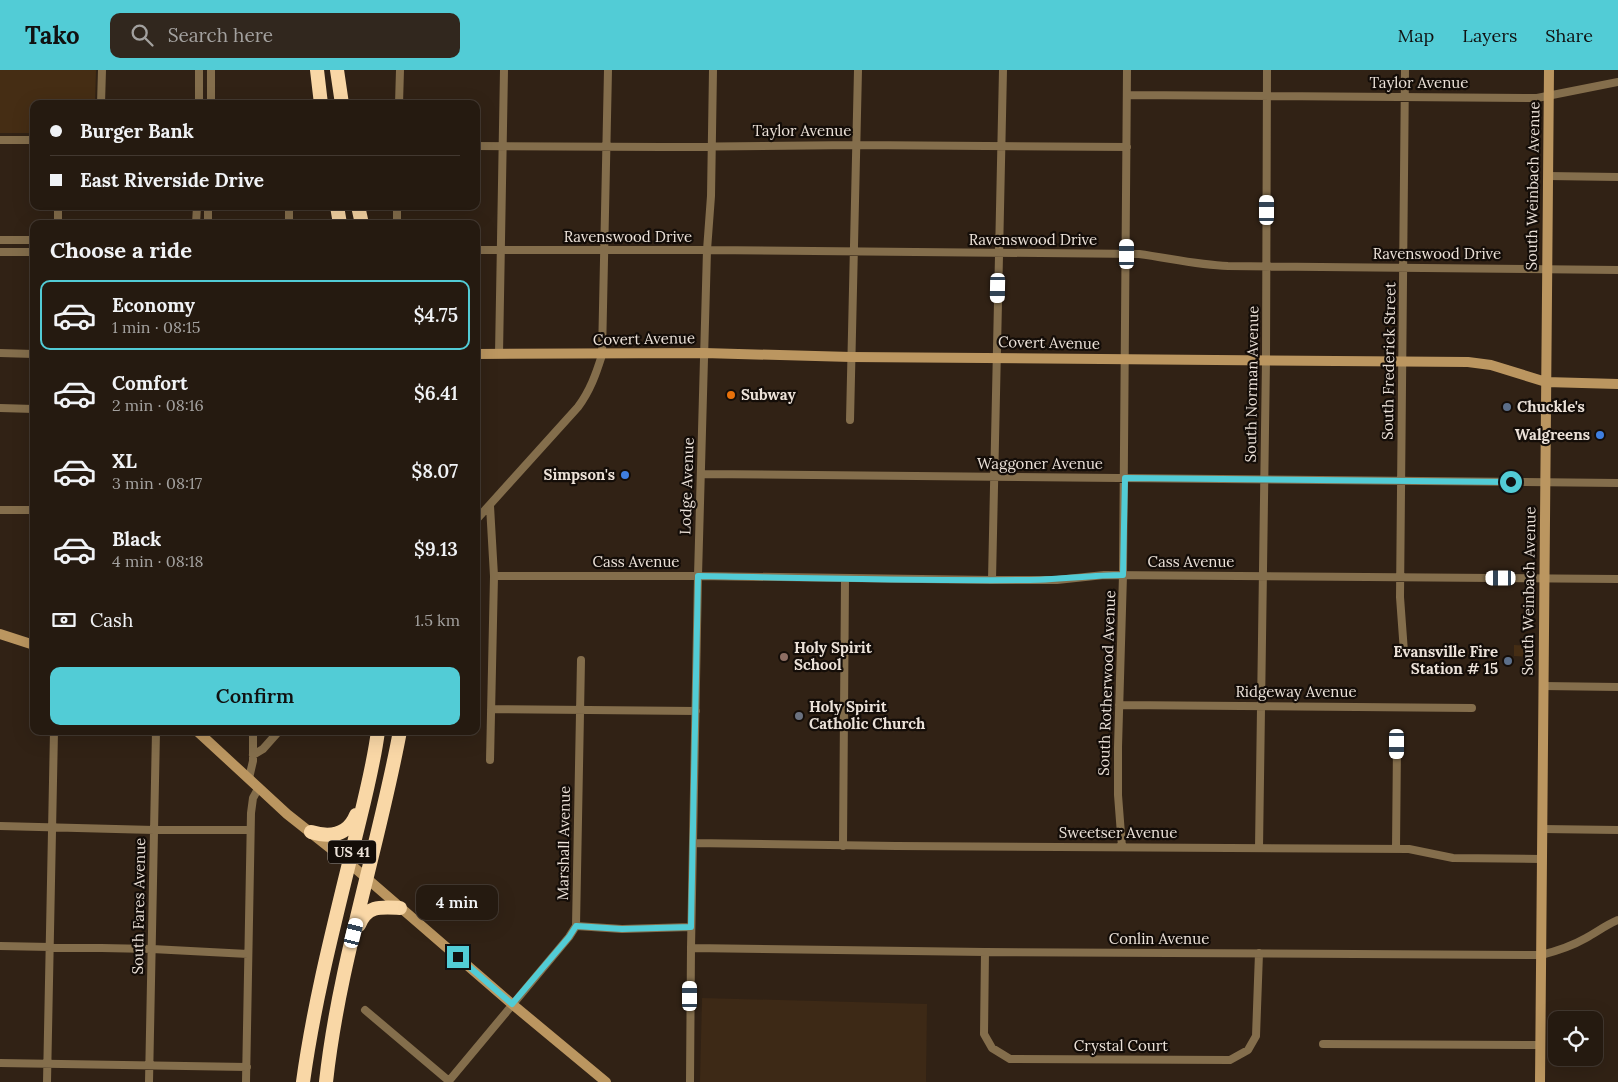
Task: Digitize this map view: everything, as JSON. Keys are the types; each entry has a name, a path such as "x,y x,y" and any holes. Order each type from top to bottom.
{"highway":[{"path":"317,70 321,100"},
{"path":"338,70 342,100"},
{"name":"US 41","path":"303,1082 323,971 366,791 377,735"},
{"name":"US 41","path":"326,1082 339,997 399,735"},
{"path":"311,832 330,836 339,834 348,828 366,791"},
{"path":"349,952 360,922 367,912 380,907 400,908"}],"street":[{"path":"101,100 102,70"},
{"path":"199,70 199,100"},
{"path":"211,70 211,100"},
{"path":"399,100 400,70"},
{"path":"499,354 504,70"},
{"path":"480,516 578,407 593,382 602,355 608,70"},
{"name":"Lodge Avenue","path":"690,1082 698,576 713,70"},
{"path":"850,420 858,70"},
{"path":"992,580 1003,70"},
{"name":"South Rotherwood Avenue","path":"1122,847 1118,795 1125,478 1127,70"},
{"name":"South Norman Avenue","path":"1259,848 1267,267 1267,70"},
{"name":"South Frederick Street","path":"1404,652 1400,610 1400,577 1405,70"},
{"name":"South Weinbach Avenue","path":"1540,1082 1549,70"},
{"name":"Taylor Avenue","path":"1128,95 1538,98 1618,82"},
{"path":"0,140 30,140"},
{"name":"Taylor Avenue","path":"480,146 856,145 1127,147"},
{"path":"1548,176 1618,177"},
{"path":"0,240 30,240"},
{"name":"Ravenswood Drive","path":"480,250 1127,254 1159,256 1212,266 1618,270"},
{"path":"0,252 30,252"},
{"path":"0,353 30,354"},
{"name":"Covert Avenue","path":"480,354 602,355 704,353 851,357 1468,362 1484,363 1546,382 1618,384"},
{"path":"0,408 30,409"},
{"name":"Waggoner Avenue","path":"701,474 1618,483"},
{"path":"490,506 494,576 490,760"},
{"path":"0,510 30,510"},
{"name":"Cass Avenue","path":"494,576 1057,580 1096,575 1123,575 1618,579"},
{"path":"842,846 845,579"},
{"path":"0,634 30,644"},
{"name":"Marshall Avenue","path":"576,926 581,660"},
{"path":"1543,686 1618,687"},
{"name":"Ridgeway Avenue","path":"1119,705 1472,708"},
{"path":"491,710 696,711"},
{"path":"47,1082 54,735"},
{"name":"South Fares Avenue","path":"149,1082 156,735"},
{"path":"202,735 287,814 349,863 512,1004 606,1082"},
{"path":"249,778 253,766 253,735"},
{"path":"253,755 263,749 275,735"},
{"path":"1396,849 1397,744"},
{"path":"246,1082 250,830 253,798 259,787"},
{"path":"0,826 154,830 250,830"},
{"path":"1542,829 1618,830"},
{"name":"Sweetser Avenue","path":"693,843 842,846 1396,849 1421,850 1453,858 1542,859"},
{"name":"Conlin Avenue","path":"691,948 985,952 1541,955 1568,947 1618,920"},
{"path":"365,1010 448,1081 569,937 576,926 622,929 691,927"},
{"path":"0,946 152,949 248,954"},
{"name":"Crystal Court","path":"985,952 984,1034 992,1048 1010,1059 1230,1060 1248,1050 1256,1036 1259,953"},
{"path":"1323,1044 1541,1045"},
{"path":"0,1062 247,1066"}],"shaded area":[{"path":"0,70 96,70 95,100 30,100 30,133 0,133"},
{"path":"1514,645 1535,647 1532,657 1514,656"},
{"path":"702,998 927,1004 926,1082 700,1082"}],"place":[{"name":"Subway","path":"731,395"},
{"name":"Chuckle's","path":"1507,407"},
{"name":"Walgreens","path":"1600,435"},
{"name":"Simpson's","path":"625,475"},
{"name":"Holy Spirit School","path":"784,657"},
{"name":"Evansville Fire Station # 15","path":"1508,661"},
{"name":"Holy Spirit Catholic Church","path":"799,716"}],"route":[{"path":"458,957 512,1004 569,937 576,926 622,929 691,927 698,576 1057,580 1096,575 1123,575 1125,478 1511,482"}]}
